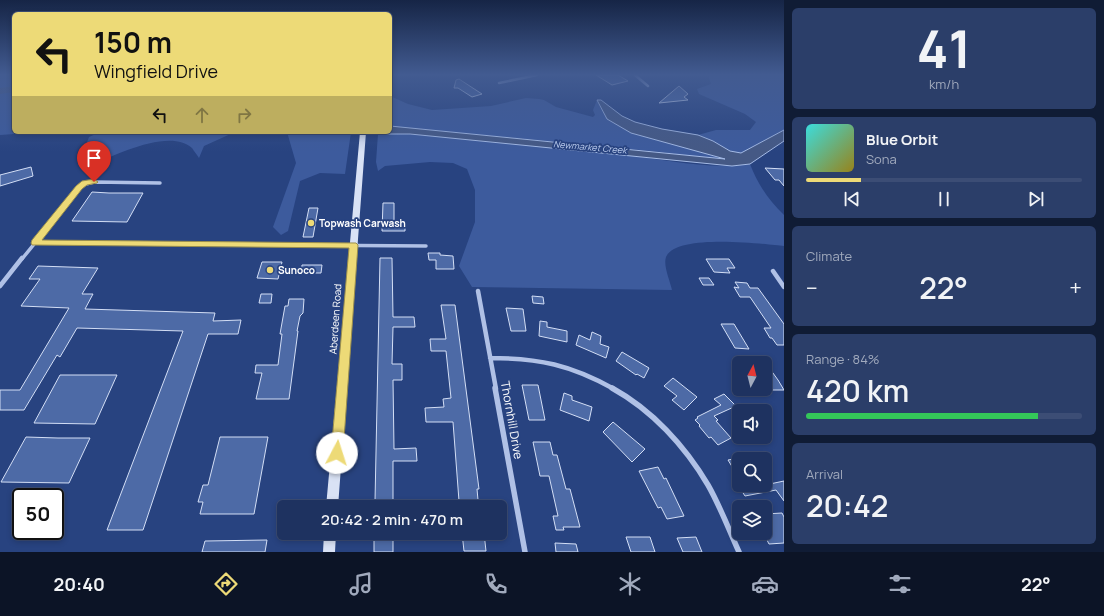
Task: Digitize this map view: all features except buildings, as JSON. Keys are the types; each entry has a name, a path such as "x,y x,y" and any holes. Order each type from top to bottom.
{"main road":[{"name":"Aberdeen Road","path":"333,500 363,134"},
{"path":"329,552 330,540"}],"street":[{"path":"0,286 79,187 85,183 160,182"},
{"path":"35,243 426,246"},
{"path":"773,272 784,287"},
{"name":"Thornhill Drive","path":"478,291 525,552"},
{"path":"490,358 521,358 541,361 574,370 595,379 631,400 651,415 698,470 716,503 739,552"}],"shaded area":[{"path":"0,101 12,101 12,134 14,134 0,135"},
{"path":"392,101 401,101 432,110 491,106 514,101 545,101 556,107 593,117 595,115 593,110 597,101 607,119 631,133 725,159 723,160 661,152 392,126"},
{"path":"715,101 784,101 784,130 741,153 726,149 698,135 716,130 750,130 756,122 745,114"},
{"path":"96,134 231,134 204,146 199,158 192,148 182,143 170,141 142,145 92,165 93,153 86,145 89,137"},
{"path":"288,134 351,134 345,174 320,173 300,181 288,231 281,235 273,227 296,163"},
{"path":"378,134 410,134 516,144 702,165 734,166 750,164 764,191 773,204 784,215 784,246 740,242 702,242 686,245 673,250 666,257 665,261 672,290 472,287 459,266 475,222 475,190 467,169 453,163 430,162 385,166 378,171 376,162"}],"water":[{"name":"Newmarket Creek","path":"597,101 602,101 622,116 635,122 662,129 698,135 713,141 730,151 741,153 784,130 784,141 750,164 732,166 410,134 392,134 392,126 725,159 631,133 607,119"}],"place":[{"name":"Topwash Carwash","path":"311,223"},
{"name":"Sunoco","path":"270,270"}],"route":[{"path":"94,182 85,183 79,187 35,243 353,245 337,453"}]}
